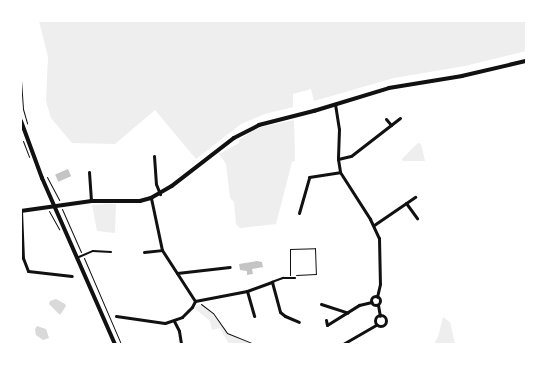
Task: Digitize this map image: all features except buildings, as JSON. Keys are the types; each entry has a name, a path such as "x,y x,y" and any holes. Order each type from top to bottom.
{"main road":[{"path":"21,121 54,206 115,344"}],"street":[{"path":"72,276 32,272 28,270 22,258 21,212 91,201 140,201 151,198 160,194 246,130 389,88 462,76 526,61"},
{"path":"335,104 340,129 338,159 340,172 374,225 378,238 380,249 380,284 377,297 380,301 378,305 380,316"},
{"path":"338,159 351,156 400,118"},
{"path":"386,119 391,125"},
{"path":"154,156 156,184 160,194"},
{"path":"89,172 91,201"},
{"path":"299,213 309,177 340,172"},
{"path":"374,225 415,197"},
{"path":"151,198 162,250 195,301"},
{"path":"406,203 417,218"},
{"path":"144,252 162,250"},
{"path":"178,273 230,267"},
{"path":"195,301 247,291 272,282 280,312 285,316 299,322"},
{"path":"247,291 254,316"},
{"path":"372,302 373,297 377,297"},
{"path":"116,316 165,323 182,317 192,307 195,301"},
{"path":"326,320 327,325 348,313 358,305 372,302 374,305 378,305"},
{"path":"321,304 348,313"},
{"path":"377,324 376,319 380,316"},
{"path":"343,344 377,324 382,326 386,323 386,318 380,316"},
{"path":"174,321 179,331 182,344"}],"lane":[{"path":"77,258 93,251 111,252"},
{"path":"272,282 295,278"}],"path":[{"path":"21,80 23,109 27,124"},
{"path":"45,174 54,187 121,344"},
{"path":"290,278 290,248 315,248 316,274 297,274 295,278"},
{"path":"195,301 213,313 227,332 254,344"}],"shaded area":[{"path":"39,21 526,21 526,51 465,66 394,78 314,101 311,89 293,94 293,107 265,114 241,124 196,159 155,110 115,144 72,143 51,118 46,101 48,57"},
{"path":"294,120 295,161 292,162 276,224 240,228 236,224 234,202 230,198 226,164 219,154 239,143 239,140 261,127"},
{"path":"418,143 421,144 425,161 403,161 402,159"},
{"path":"116,204 115,233 97,231 92,205"},
{"path":"56,299 66,306 60,315 49,304 50,301"},
{"path":"199,304 213,314 227,333 251,344 229,344 220,328 212,330 210,321 194,308"},
{"path":"443,317 450,322 455,344 434,344 438,337"},
{"path":"37,326 46,329 49,338 43,340 36,335 35,329"}]}
